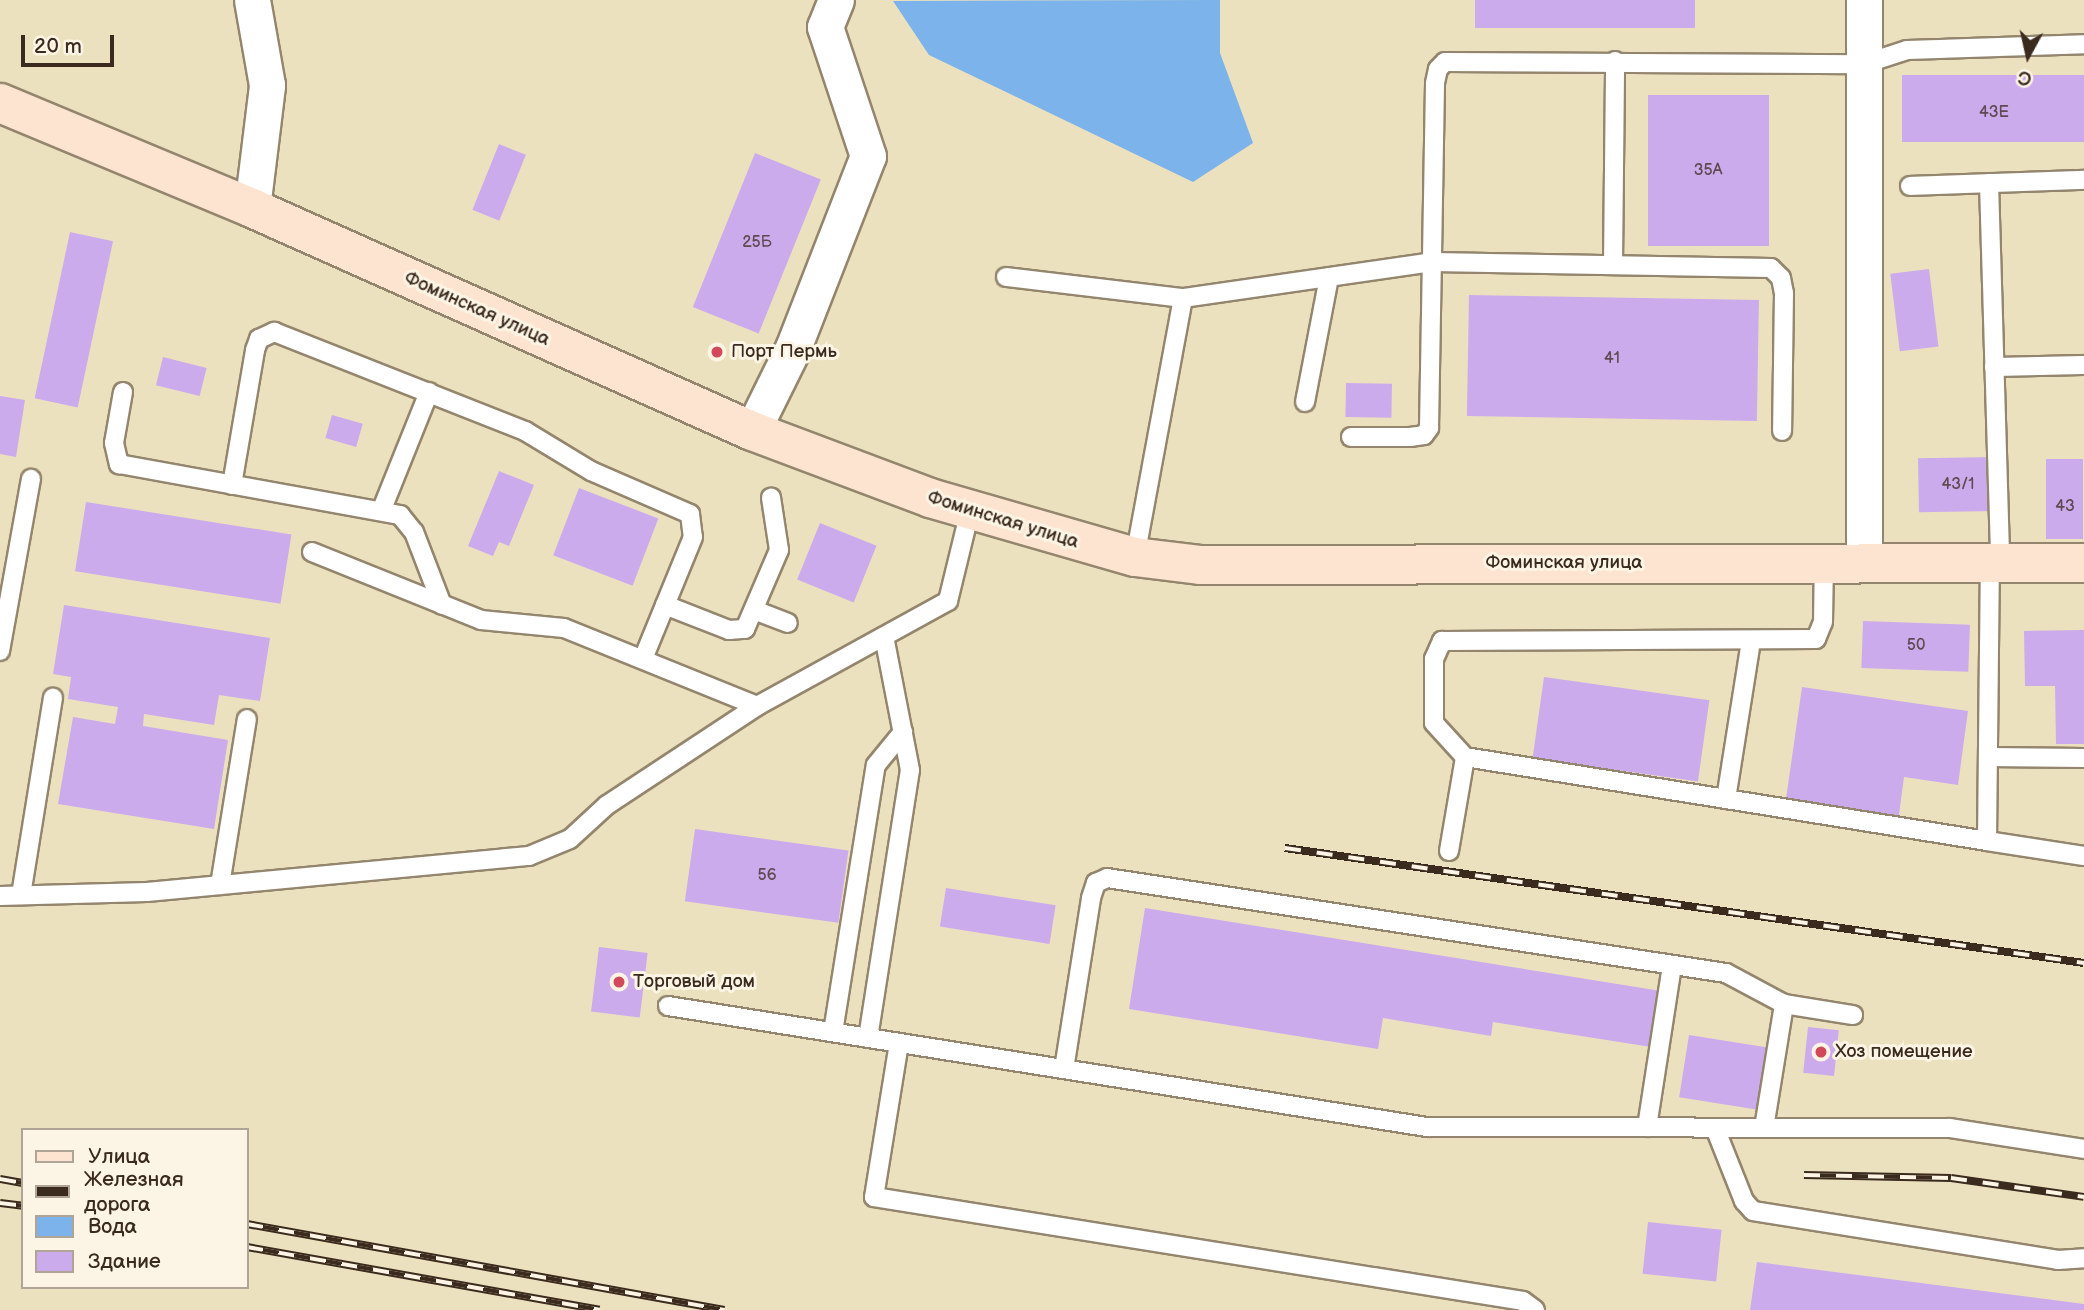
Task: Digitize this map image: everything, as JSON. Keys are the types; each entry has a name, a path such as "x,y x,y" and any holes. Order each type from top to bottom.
{"street":[{"path":"252,0 268,85 252,208"},
{"path":"752,431 793,348 868,156 825,27 836,0"},
{"path":"1864,0 1864,560"},
{"name":"Фоминская улица","path":"0,103 252,208 752,431 970,511 1135,557 1200,565 1864,560 2084,564"}],"lane":[{"path":"1351,437 1410,437 1424,435 1429,428 1438,69 1445,62 1460,59 1864,64 1908,50 2084,44"},
{"path":"1613,264 1615,61"},
{"path":"1910,186 2084,180"},
{"path":"1987,841 1995,562 1989,183"},
{"path":"1006,277 1183,298 1433,262 1752,265 1776,273 1784,293 1782,430"},
{"path":"1305,402 1329,277"},
{"path":"1135,557 1183,298"},
{"path":"232,485 255,350 265,334 286,335 525,431 591,471 690,514 692,537 643,659"},
{"path":"1994,367 2084,365"},
{"path":"123,392 114,443 119,464 382,509 409,522 442,604"},
{"path":"382,509 429,392"},
{"path":"0,651 31,479"},
{"path":"665,605 739,632 749,623 779,550 771,498"},
{"path":"0,896 220,885 529,856 570,839 607,805 757,706 948,601 970,511"},
{"path":"312,552 481,620 564,628 757,706"},
{"path":"1824,561 1823,622 1816,639 1442,641 1434,659 1434,723 1465,757 2084,856"},
{"path":"754,610 788,624"},
{"path":"867,1038 910,770 884,636"},
{"path":"1726,799 1751,641"},
{"path":"21,895 52,698"},
{"path":"220,885 247,719"},
{"path":"833,1032 876,765 903,732"},
{"path":"1450,851 1465,757"},
{"path":"1988,757 2084,758"},
{"path":"1064,1069 1091,898 1096,883 1107,878 1726,973 1784,1004 1853,1015"},
{"path":"1647,1127 1672,965"},
{"path":"1764,1128 1784,1004"},
{"path":"667,1006 1427,1127 1950,1128 2084,1149"},
{"path":"899,1042 874,1197 1523,1301 1535,1310"},
{"path":"1715,1128 1744,1201 1754,1211 2058,1260 2084,1258"}],"water":[{"path":"1220,0 1220,53 1253,143 1193,182 929,55 893,1"}],"building":[{"path":"1475,0 1695,0 1695,28 1475,28"},
{"path":"1902,75 2084,75 2084,142 1902,142"},
{"path":"1648,95 1769,95 1769,246 1648,246"},
{"path":"499,144 526,155 499,221 472,210"},
{"path":"755,153 821,180 759,334 693,307"},
{"path":"70,232 113,241 78,407 35,398"},
{"path":"1929,269 1939,346 1900,351 1890,274"},
{"path":"1469,295 1759,300 1757,421 1467,416"},
{"path":"163,357 207,368 200,396 156,385"},
{"path":"1346,383 1392,384 1391,418 1345,417"},
{"path":"0,396 25,400 16,457 0,454"},
{"path":"332,415 363,424 356,447 325,438"},
{"path":"1996,457 1997,511 1919,512 1918,458"},
{"path":"2046,459 2083,459 2083,539 2046,539"},
{"path":"499,471 534,485 509,546 499,542 493,556 468,546"},
{"path":"579,488 658,518 633,586 553,555"},
{"path":"86,502 291,535 280,604 75,571"},
{"path":"820,523 877,546 854,602 797,580"},
{"path":"64,605 270,638 260,701 219,695 214,725 144,714 143,726 228,740 214,829 58,804 73,717 115,724 118,707 68,699 71,677 53,674"},
{"path":"1863,621 1970,625 1968,672 1861,668"},
{"path":"2084,630 2084,744 2056,744 2055,686 2025,686 2024,631"},
{"path":"1544,677 1709,700 1698,781 1533,758"},
{"path":"1802,687 1968,711 1958,785 1904,777 1898,822 1785,806"},
{"path":"695,829 848,851 838,923 685,901"},
{"path":"946,888 1056,905 1050,944 940,927"},
{"path":"1145,908 1661,991 1651,1047 1493,1022 1491,1036 1383,1018 1378,1049 1129,1009"},
{"name":"Торговый дом","path":"599,947 648,953 640,1017 591,1012"},
{"name":"Хоз помещение","path":"1808,1027 1839,1030 1834,1076 1803,1073"},
{"path":"1689,1035 1771,1048 1761,1110 1679,1097"},
{"path":"1648,1222 1722,1230 1716,1281 1643,1274"},
{"path":"1757,1262 2084,1304 2084,1310 1750,1310"}],"railway":[{"path":"1285,848 2084,963"},
{"path":"1804,1175 1951,1178 2084,1197"},
{"path":"0,1179 21,1183"},
{"path":"0,1203 21,1206"},
{"path":"248,1224 724,1310"},
{"path":"248,1247 599,1310"}],"place":[{"name":"Порт Пермь","path":"717,352"},
{"name":"Торговый дом","path":"619,982"},
{"name":"Хоз помещение","path":"1821,1052"}]}
